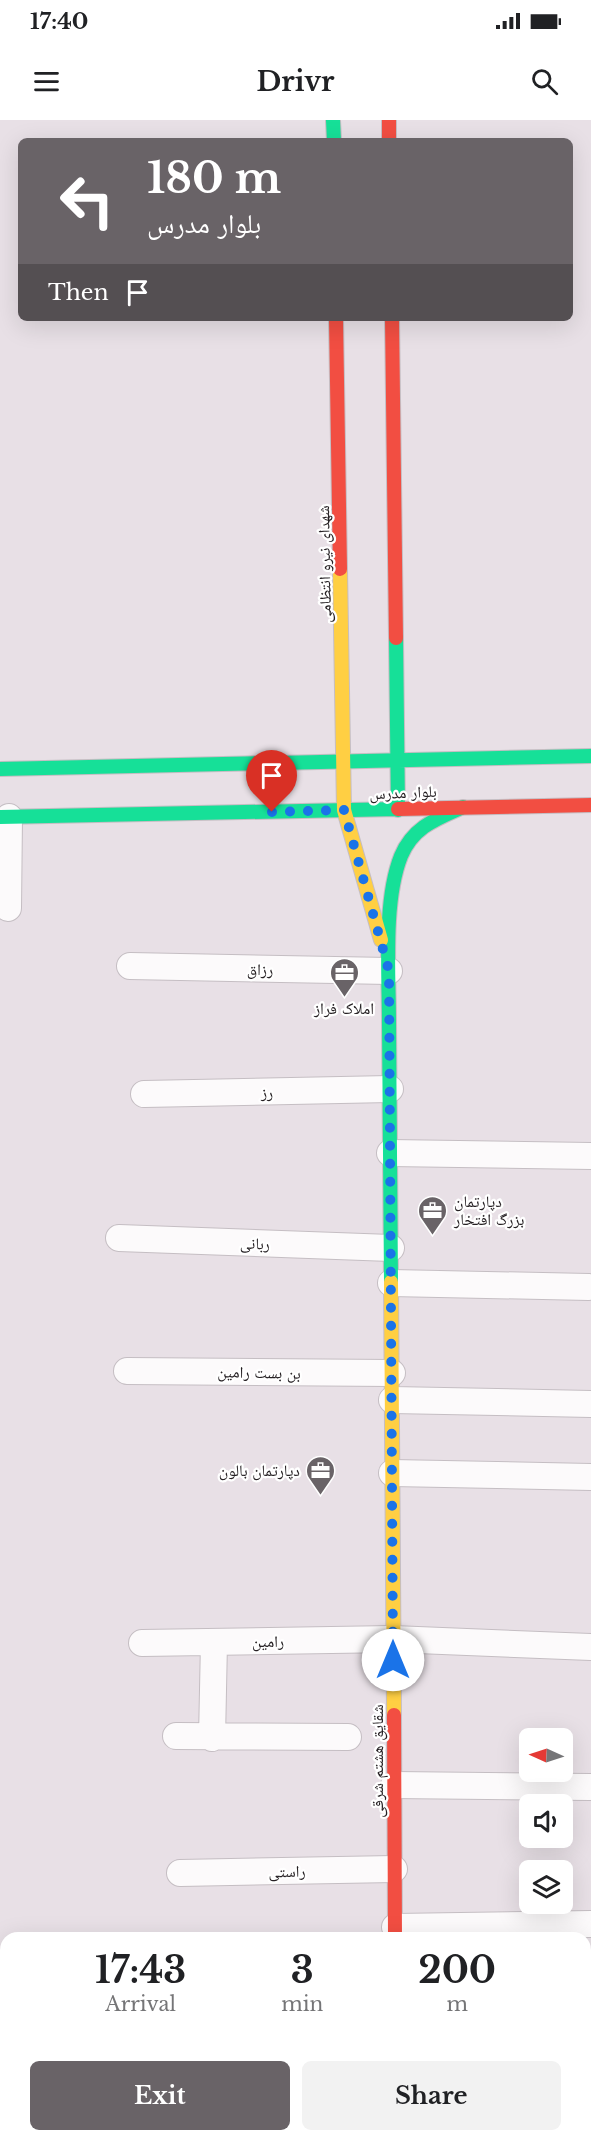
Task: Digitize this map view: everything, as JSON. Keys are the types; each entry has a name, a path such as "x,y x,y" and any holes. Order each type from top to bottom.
{"street":[{"path":"333,120 334,138"},
{"path":"389,120 389,138"},
{"name":"شهدای نیرو انتظامی","path":"336,321 344,810"},
{"path":"392,321 398,810"},
{"name":"بلوار مدرس","path":"0,769 591,756"},
{"name":"بلوار مدرس","path":"4,817 591,805"},
{"name":"شقایق هشتم شرقی","path":"395,1932 389,971 392,899 398,866 407,843 422,826 463,807"},
{"name":"شقایق هشتم شرقی","path":"344,810 389,971"},
{"path":"4,817 8,908"},
{"name":"رزاق","path":"130,966 389,971"},
{"name":"رز","path":"144,1094 390,1089"},
{"path":"390,1153 591,1156"},
{"name":"ربانی","path":"118,1238 391,1248"},
{"path":"391,1283 589,1287"},
{"name":"بن بست رامین","path":"127,1371 392,1373"},
{"path":"392,1400 591,1404"},
{"path":"392,1473 591,1477"},
{"name":"رامین","path":"142,1643 393,1639 591,1647"},
{"path":"212,1737 214,1642"},
{"path":"177,1737 348,1737"},
{"path":"394,1785 591,1787"},
{"name":"راستی","path":"180,1873 394,1869"},
{"path":"417,1932 591,1924"}],"traffic: fast":[{"path":"333,120 334,138"},
{"path":"396,638 398,810"},
{"path":"0,769 591,756"},
{"path":"391,1282 388,960 389,916 395,874 406,846 419,831 426,825 463,807"},
{"path":"0,817 398,809"}],"traffic: slow":[{"path":"340,569 344,810 381,940"},
{"path":"391,1282 394,1715"}],"traffic: jam":[{"path":"389,120 389,138"},
{"path":"336,321 340,569"},
{"path":"392,321 396,638"},
{"path":"398,809 591,805"},
{"path":"394,1715 395,1932"}],"place":[{"name":"املاک فراز","path":"344,998"},
{"name":"دپارتمان بزرگ افتخار","path":"433,1236"},
{"name":"دپارتمان بالون","path":"321,1496"}],"route":[{"path":"272,812 344,810 389,971 393,1660"}]}
